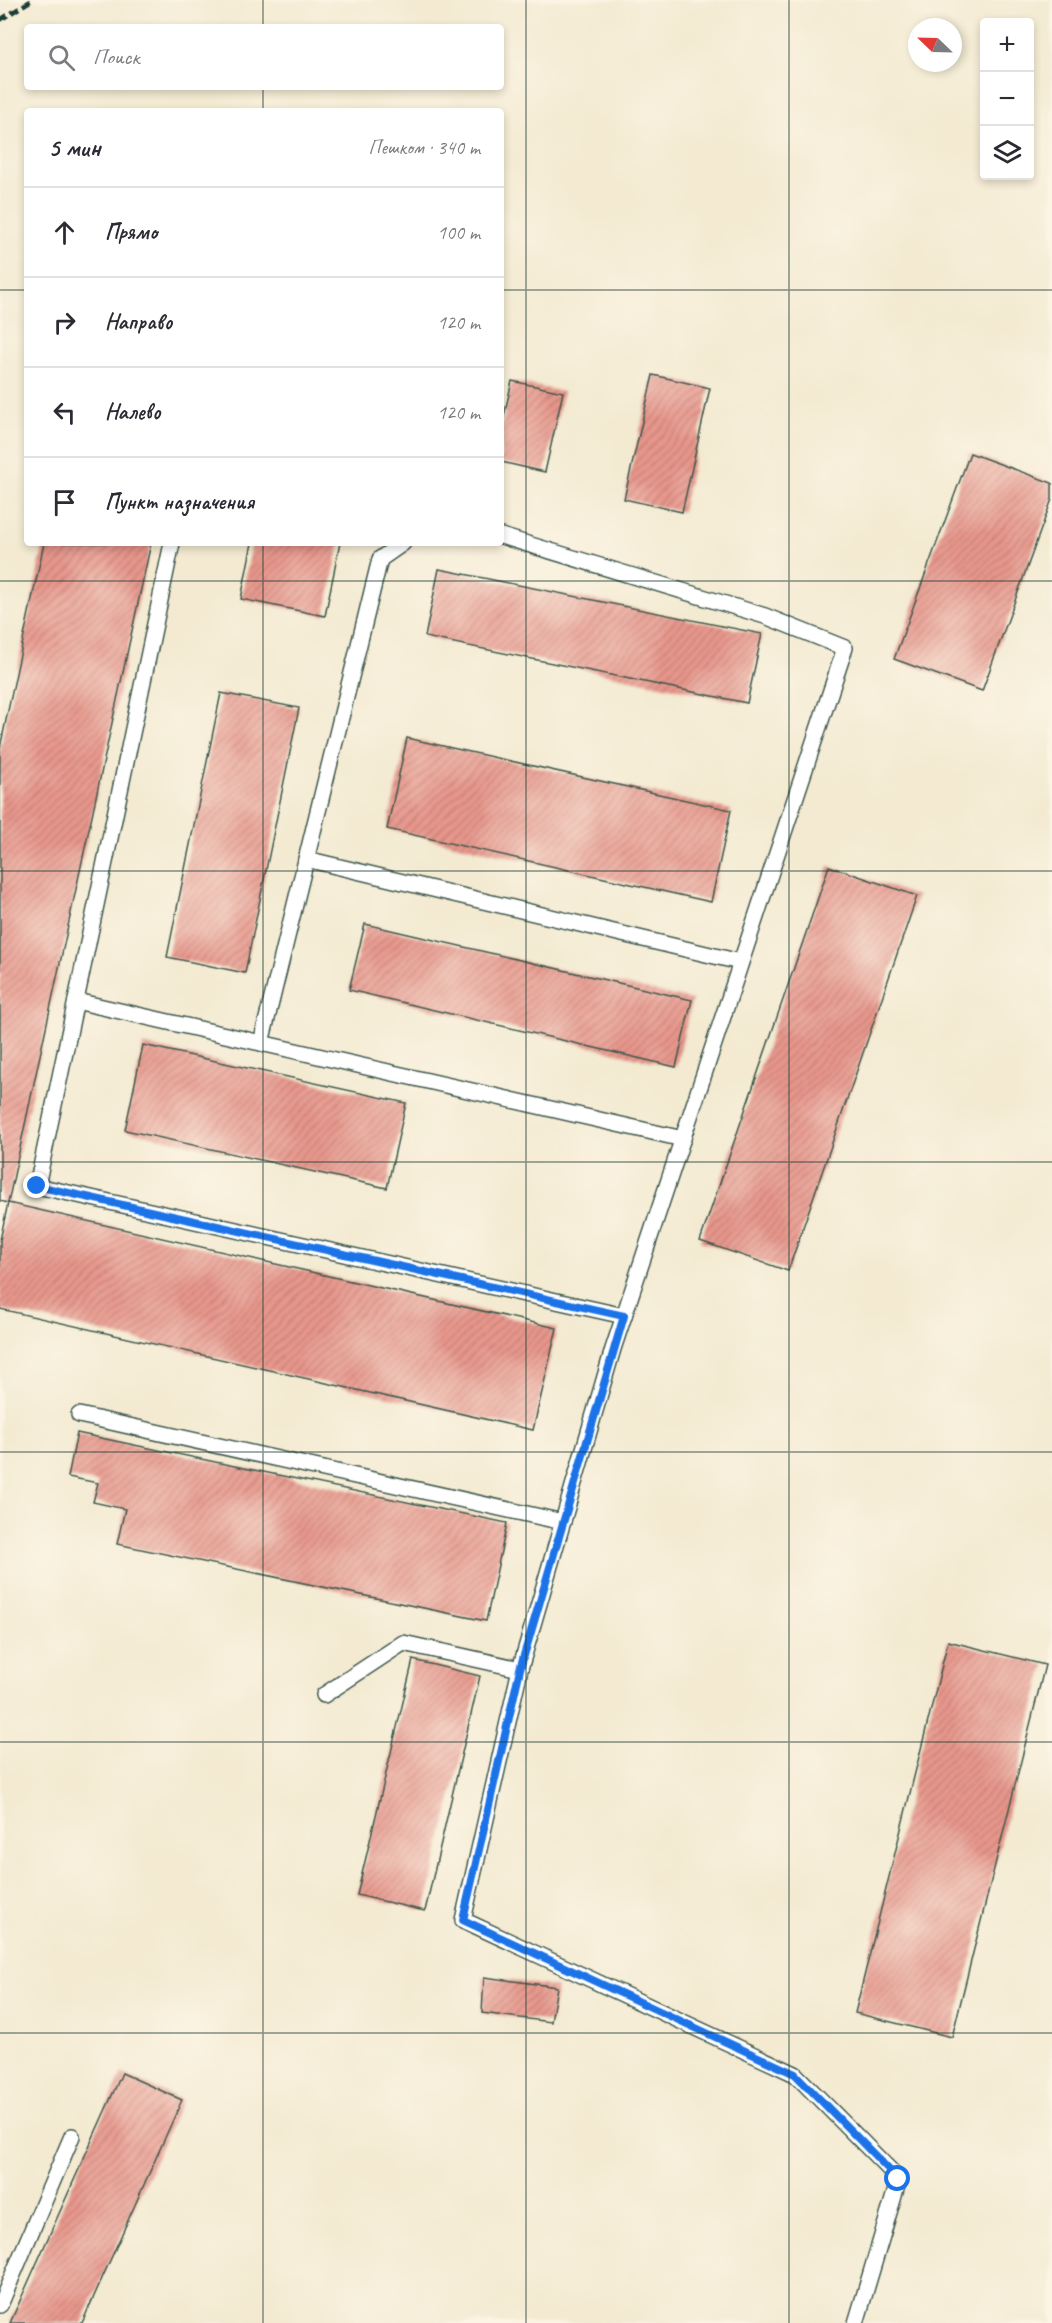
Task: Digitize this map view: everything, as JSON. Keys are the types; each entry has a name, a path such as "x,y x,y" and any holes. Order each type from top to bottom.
{"lane":[{"path":"504,537 765,616 845,648 624,1316 520,1669 463,1920 795,2074 898,2179 856,2323"},
{"path":"171,546 37,1186 624,1316"},
{"path":"261,1043 383,546"},
{"path":"380,559 400,546"},
{"path":"306,859 740,962"},
{"path":"76,1001 682,1138"},
{"path":"79,1415 563,1522"},
{"path":"324,1695 403,1643 520,1669"},
{"path":"0,2305 72,2136"}],"building":[{"path":"653,375 710,388 682,512 624,499"},
{"path":"512,381 563,392 545,472 504,463 504,416"},
{"path":"970,453 1052,483 1052,499 982,691 894,659"},
{"path":"43,546 150,546 8,1203 0,1201 0,748"},
{"path":"251,546 339,546 325,616 241,599"},
{"path":"439,569 762,634 747,703 425,637"},
{"path":"221,693 299,708 245,973 167,957"},
{"path":"407,738 731,810 711,902 387,829"},
{"path":"829,866 917,896 788,1271 700,1241"},
{"path":"365,924 692,1000 676,1067 349,990"},
{"path":"143,1045 406,1103 387,1188 125,1130"},
{"path":"8,1203 557,1328 533,1430 0,1309 0,1240"},
{"path":"77,1433 507,1523 486,1621 117,1544 125,1509 93,1502 98,1483 68,1477"},
{"path":"948,1641 1045,1665 952,2037 855,2013"},
{"path":"413,1660 480,1676 425,1911 357,1895"},
{"path":"484,1977 557,1987 551,2022 482,2013"},
{"path":"122,2073 182,2100 82,2323 10,2323"}],"railway":[{"path":"0,20 32,0"}],"route":[{"path":"37,1186 624,1316 520,1669 463,1920 795,2074 898,2179"}]}
